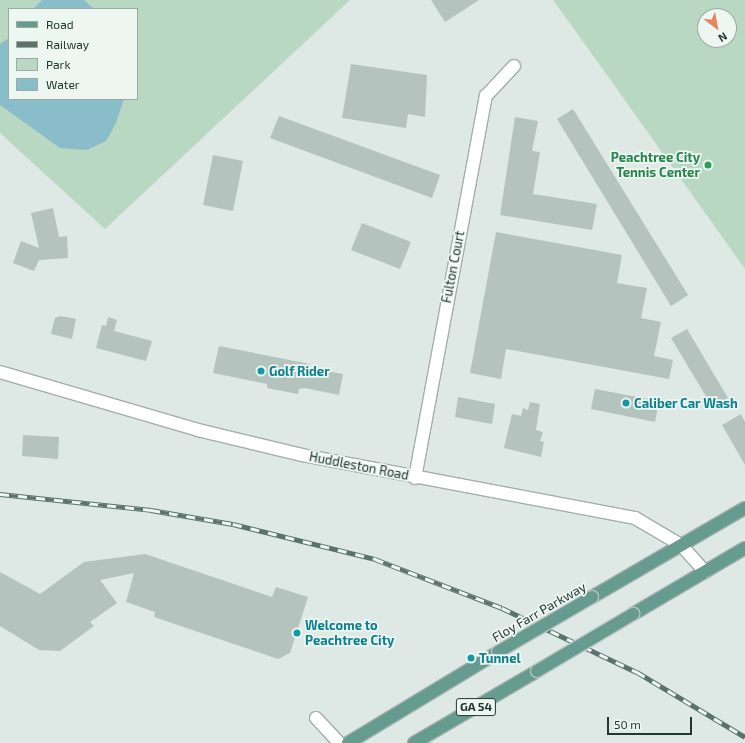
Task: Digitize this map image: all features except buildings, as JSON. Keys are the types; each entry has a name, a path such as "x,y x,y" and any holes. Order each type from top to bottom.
{"main road":[{"name":"Floy Farr Parkway","path":"348,743 498,652 745,508"},
{"name":"GA 54","path":"414,743 745,548"}],"street":[{"name":"Fulton Court","path":"415,478 486,96 514,66"},
{"name":"Huddleston Road","path":"0,372 198,430 415,478 624,515 648,523 681,545 705,572"},
{"path":"316,718 339,743"}],"green space":[{"path":"0,0 350,0 105,229 0,133"},
{"name":"Peachtree City Tennis Center","path":"553,0 745,0 745,269 597,61"}],"water":[{"path":"42,0 84,0 93,8 34,8"},
{"path":"8,39 8,100 124,100 116,123 106,141 87,150 60,148 0,105 0,44"}],"railway":[{"path":"0,494 151,510 233,524 375,559 502,608 637,672 745,737"}],"place":[{"name":"Peachtree City Tennis Center","path":"708,165"},
{"name":"Golf Rider","path":"261,371"},
{"name":"Caliber Car Wash","path":"626,403"},
{"name":"Welcome to Peachtree City","path":"297,633"},
{"name":"Tunnel","path":"471,658"}]}
